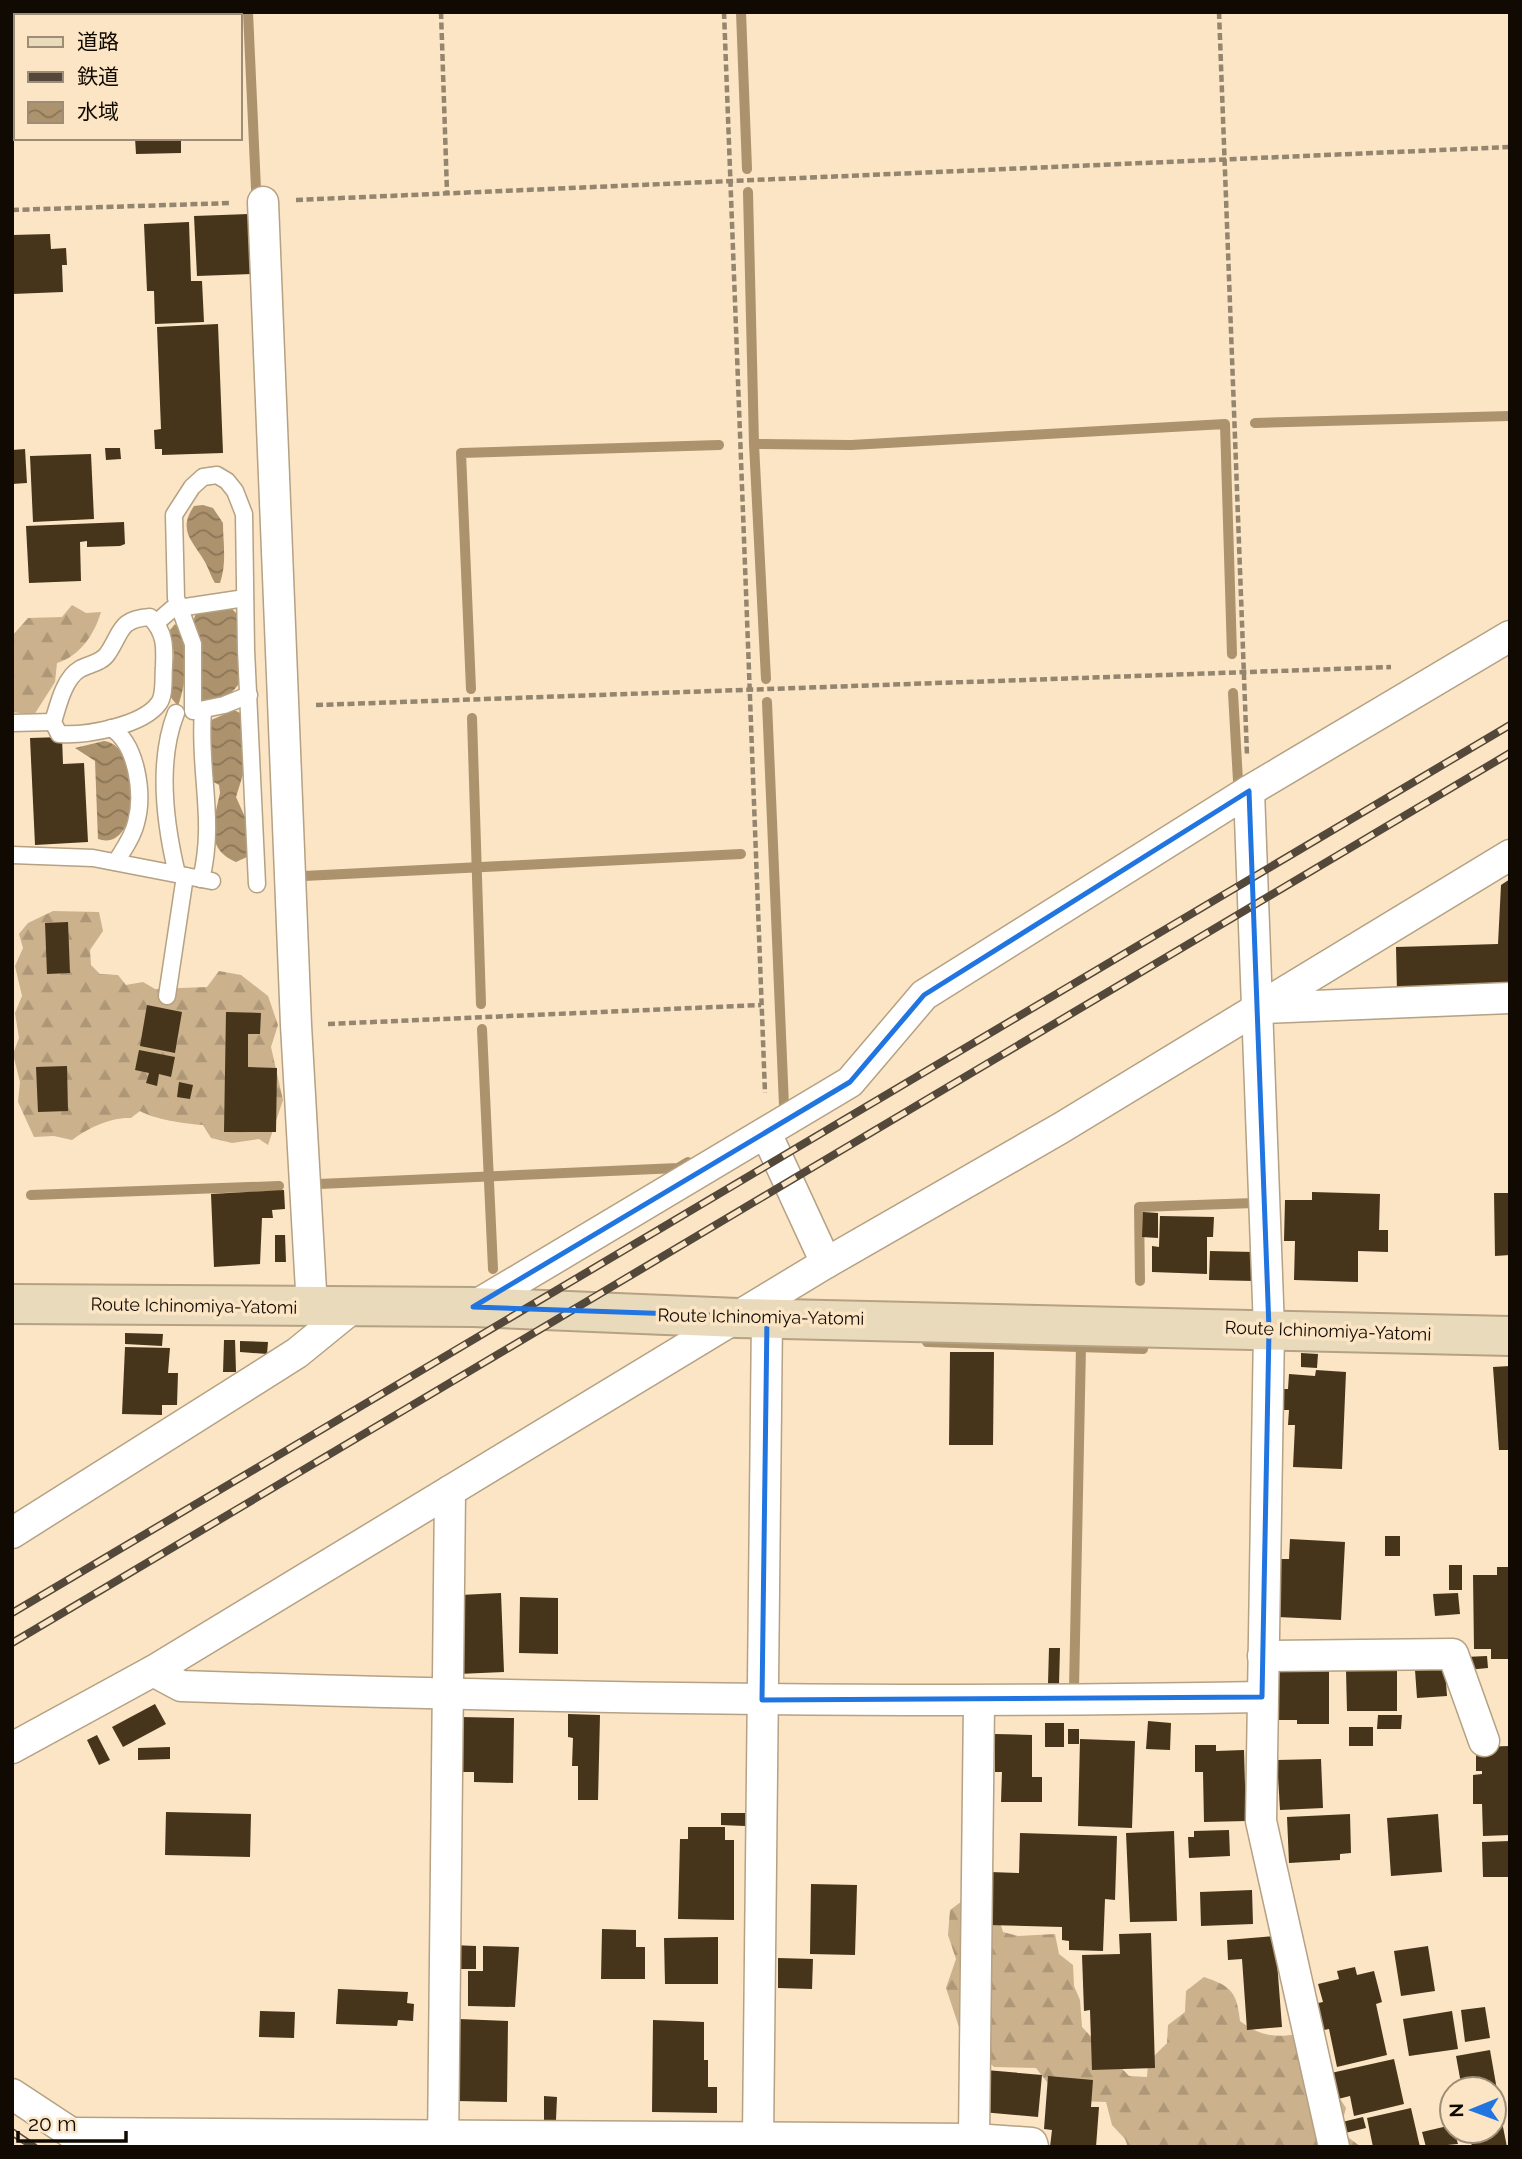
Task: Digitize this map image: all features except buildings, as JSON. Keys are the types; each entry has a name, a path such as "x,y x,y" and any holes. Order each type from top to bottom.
{"main road":[{"name":"Route Ichinomiya-Yatomi","path":"12,1304 473,1307 753,1318 1510,1336"}],"street":[{"path":"263,202 296,1026 312,1308"},
{"path":"473,1307 850,1082 924,995 1249,792 1510,636"},
{"path":"1249,792 1269,1329 1261,1821 1334,2147"},
{"path":"12,1748 153,1671 450,1491 753,1318 825,1264 1061,1128 1510,855"},
{"path":"1257,1008 1510,998"},
{"path":"766,1133 825,1264"},
{"path":"12,1533 297,1353 351,1308"},
{"path":"753,1318 762,1700 758,2138"},
{"path":"443,2140 450,1491"},
{"path":"1263,1656 1453,1654 1484,1741"},
{"path":"153,1671 181,1686 448,1695 979,1702 1262,1697"},
{"path":"974,2138 979,1702"},
{"path":"12,2094 81,2140 974,2138 1032,2143 1033,2147"}],"lane":[{"path":"167,996 209,810 201,754 193,644 176,598 173,573 174,515 180,502 204,477 217,475 227,481 241,502 245,526 245,598 257,884"},
{"path":"156,623 172,609 245,598"},
{"path":"150,617 162,628 165,649 161,701 154,709 149,714 111,728 78,735 59,734 53,722 68,681 77,670 108,655 122,627 136,618 150,617"},
{"path":"154,709 169,714 198,711 249,699 284,706"},
{"path":"176,713 168,733 165,757 167,796 194,877"},
{"path":"12,723 53,722"},
{"path":"111,728 122,735 131,751 138,797 136,823 116,862"},
{"path":"12,855 116,862 194,877"}],"path":[{"path":"441,12 447,192"},
{"path":"724,12 766,1133"},
{"path":"1219,12 1249,792"},
{"path":"12,210 263,202 1510,148"},
{"path":"284,706 1393,667"},
{"path":"296,1026 761,1005"}],"highlighted area":[{"path":"1249,791 1269,1329 1262,1697 762,1700 767,1317 473,1307 850,1082 924,995"}],"green space":[{"path":"72,605 86,613 101,612 94,629 79,650 57,663 55,682 34,715 12,712 12,636 28,618 62,617"},
{"path":"53,911 99,912 103,931 90,950 91,965 100,974 118,975 126,985 143,982 155,989 207,987 219,971 241,975 268,996 278,1025 271,1047 283,1100 268,1145 259,1139 232,1143 211,1138 203,1125 161,1119 140,1111 131,1118 100,1124 72,1140 54,1136 34,1137 18,1102 20,1082 13,1054 19,1038 15,1013 22,996 15,966 23,948 19,934 28,923"},
{"path":"965,1899 998,1916 1003,1932 1018,1936 1055,1934 1059,1954 1073,1965 1082,2027 1129,2076 1147,2077 1148,2062 1167,2043 1168,2025 1185,2012 1186,1991 1204,1977 1226,1987 1237,2003 1240,2021 1247,2026 1268,2035 1298,2034 1346,2108 1340,2131 1361,2147 1128,2147 1125,2139 1112,2125 1106,2102 1065,2096 1051,2086 1036,2068 994,2067 962,2036 946,1988 956,1959 948,1935 950,1910"}],"water":[{"path":"194,506 213,508 223,523 224,561 220,583 215,583 187,529 189,515"},
{"path":"231,608 238,615 238,685 221,699 200,702 193,621 197,611"},
{"path":"175,624 181,632 186,652 185,675 178,706 168,694 174,655 170,630"},
{"path":"234,710 242,714 244,771 236,797 245,817 249,856 236,862 219,850 215,842 214,824 220,793 219,785 212,781 205,753 209,721"},
{"path":"104,741 116,747 125,760 132,797 123,830 112,839 98,839 95,761 75,748"}],"waterway":[{"path":"248,12 256,189"},
{"path":"741,12 747,169"},
{"path":"748,192 754,444 766,679"},
{"path":"1255,423 1510,416"},
{"path":"754,444 851,445 1225,424 1232,654"},
{"path":"471,689 461,453 719,445"},
{"path":"1233,693 1238,781"},
{"path":"767,702 784,1106"},
{"path":"472,718 481,1004"},
{"path":"304,876 741,854"},
{"path":"482,1029 493,1269"},
{"path":"319,1184 678,1168 688,1162"},
{"path":"31,1195 279,1186"},
{"path":"1140,1281 1139,1207 1254,1203 1254,1196"},
{"path":"927,1342 1143,1349"},
{"path":"1074,1689 1081,1346"}],"railway":[{"path":"12,1613 1510,725"},
{"path":"12,1643 1510,753"},
{"path":"12,2132 34,2147"}]}
